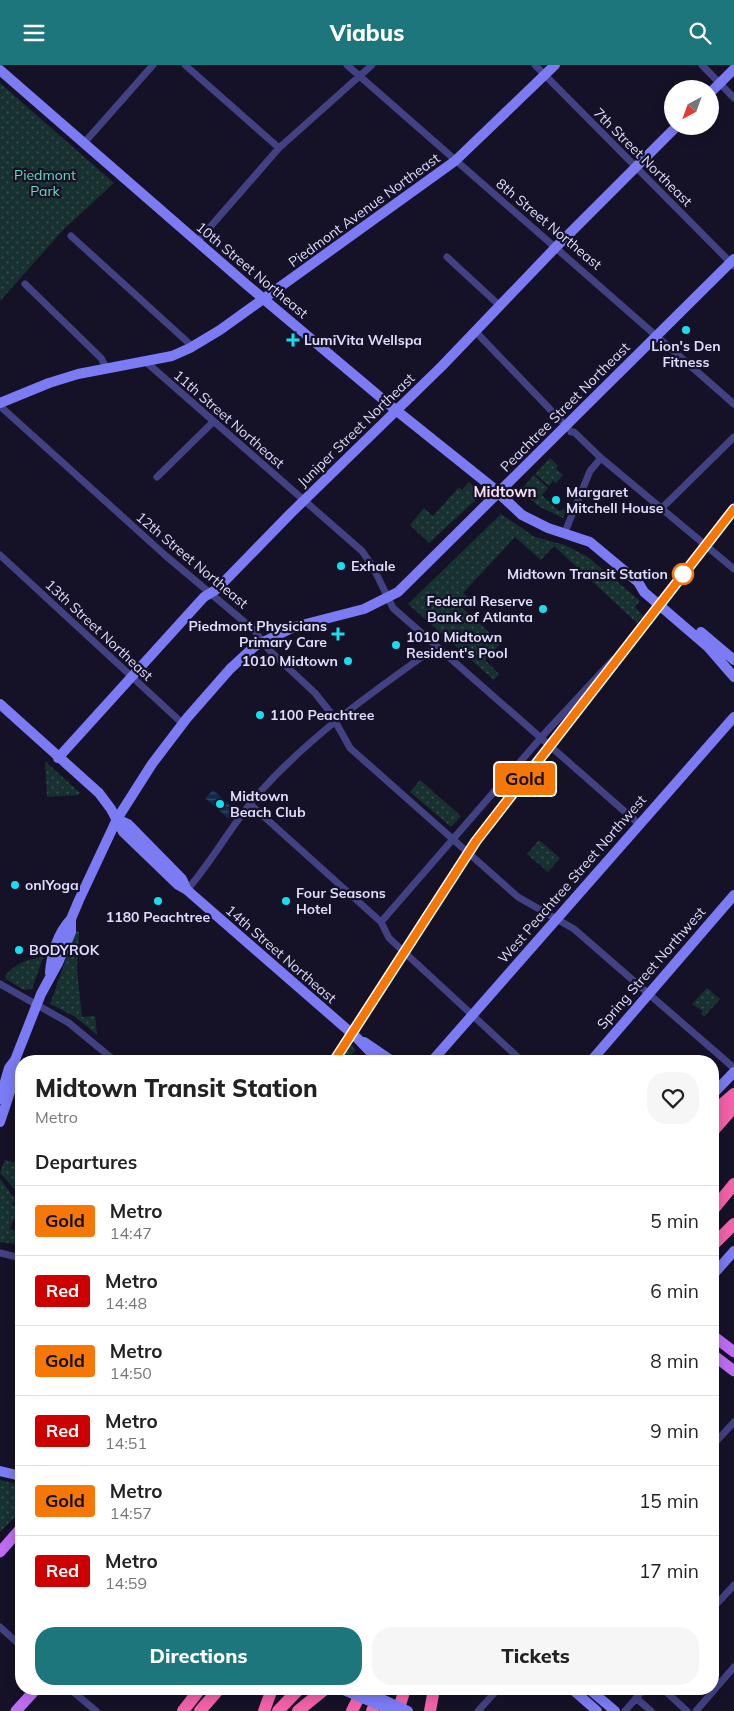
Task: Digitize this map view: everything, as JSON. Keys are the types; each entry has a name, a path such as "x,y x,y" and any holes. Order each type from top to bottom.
{"highway":[{"path":"719,1107 734,1094"},
{"path":"719,1123 734,1107"},
{"path":"719,1202 734,1184"},
{"path":"719,1239 734,1224"},
{"path":"183,1711 195,1695"},
{"path":"200,1711 214,1695"},
{"path":"264,1711 269,1695"},
{"path":"278,1711 294,1695"},
{"path":"298,1711 318,1695"},
{"path":"352,1711 359,1695"},
{"path":"372,1711 379,1695"},
{"path":"398,1711 403,1695"},
{"path":"430,1708 434,1695"}],"main road":[{"name":"Piedmont Avenue Northeast","path":"0,404 52,382 106,367 146,362 172,356 193,347 264,300 456,161 556,65"},
{"path":"720,83 734,69"},
{"name":"10th Street Northeast","path":"0,70 264,300 498,493 522,515 548,528 565,532 598,547 638,582 644,592 708,647 734,677"},
{"name":"Juniper Street Northeast","path":"58,757 131,676 211,593 218,589 303,501 397,411 499,305 668,135"},
{"name":"Peachtree Street Northeast","path":"17,1055 50,974 58,963 71,931 71,919 117,819 182,723 230,669 263,641 283,631 351,614 398,592 498,493 568,428 657,335 733,263"},
{"name":"10th Street Northeast","path":"638,582 650,587 734,660"},
{"name":"14th Street Northeast","path":"0,704 99,793 117,819 128,824 146,842 182,879 187,890 357,1038 373,1055"},
{"name":"West Peachtree Street Northwest","path":"437,1055 734,717"},
{"name":"Spring Street Northwest","path":"596,1055 734,895"},
{"name":"14th Street Northeast","path":"357,1038 383,1055"},
{"name":"Peachtree Street Northeast","path":"0,1099 9,1068 15,1060"},
{"path":"719,1088 734,1072"},
{"name":"Peachtree Street Northeast","path":"0,1122 15,1074"},
{"path":"719,1268 734,1251"},
{"path":"719,1340 734,1352"},
{"path":"719,1359 734,1371"},
{"path":"0,1471 15,1474"},
{"path":"0,1552 15,1535"},
{"path":"16,1711 31,1695"},
{"path":"355,1695 393,1711"},
{"path":"374,1695 408,1711"},
{"path":"579,1695 597,1711"},
{"path":"596,1695 614,1711"}],"street":[{"path":"84,143 153,65"},
{"path":"185,65 279,147"},
{"name":"8th Street Northeast","path":"347,65 734,404"},
{"path":"196,242 279,147 372,65"},
{"name":"7th Street Northeast","path":"534,65 733,263"},
{"path":"702,65 734,98"},
{"path":"71,236 193,347"},
{"path":"447,257 499,305"},
{"path":"25,284 101,358 106,367"},
{"path":"475,331 568,428 734,569"},
{"name":"11th Street Northeast","path":"146,362 365,556 375,571 393,608 640,825"},
{"name":"12th Street Northeast","path":"0,404 100,497 254,630 269,650 310,687 336,722 350,748 518,897 574,929 734,1067"},
{"path":"157,477 213,422"},
{"path":"663,507 734,437"},
{"path":"565,532 590,471 601,457"},
{"name":"13th Street Northeast","path":"0,555 182,723"},
{"path":"187,890 250,804 269,782 336,722 436,647"},
{"path":"381,922 540,738 613,660"},
{"path":"250,804 381,922 389,938 515,1055"},
{"path":"0,984 80,1030 108,1055"},
{"path":"0,1253 15,1257"},
{"path":"719,1439 734,1422"},
{"path":"719,1601 734,1585"},
{"path":"0,1627 15,1641"},
{"path":"719,1684 734,1667"},
{"path":"77,1695 96,1711"},
{"path":"478,1711 493,1695"},
{"path":"625,1711 636,1695"},
{"path":"640,1695 651,1711"},
{"path":"670,1695 687,1711"},
{"path":"696,1711 710,1695"}],"green space":[{"name":"Piedmont Park","path":"0,83 114,183 63,230 0,301"},
{"path":"550,458 558,466 556,469 563,475 556,483 553,481 549,486 535,474"},
{"path":"534,475 548,488 542,495 559,511 567,508 563,518 540,507 520,491"},
{"path":"469,482 482,494 429,543 410,525 424,508 433,516 459,487 462,490"},
{"path":"501,514 535,537 565,545 588,557 640,601 635,607 643,616 637,623 554,546 541,560 515,537 463,593 468,597 460,606 501,643 485,660 499,674 494,680 408,604"},
{"path":"45,761 80,793 78,795 47,797"},
{"path":"420,780 461,816 451,827 410,792"},
{"path":"539,840 560,858 548,872 527,854"},
{"path":"76,931 79,932 77,970 82,1017 95,1016 97,1035 74,1016 50,1004"},
{"path":"43,958 32,989 24,990 6,979 5,976 17,965"},
{"path":"707,988 720,999 704,1017 701,1014 703,1011 692,1004"},
{"path":"346,1040 356,1050 351,1055 332,1055"},
{"path":"5,1160 15,1162 15,1190 0,1173"},
{"path":"0,1179 15,1199 12,1204 15,1206 15,1216 10,1229 15,1230 15,1244 0,1242"},
{"path":"0,1480 15,1484 15,1517 0,1532"}],"water":[{"name":"Midtown Beach Club","path":"213,790 235,810 228,818 205,798"}],"metro line":[{"name":"Gold","path":"338,1055 476,841 734,509"}],"place":[{"name":"Lion's Den Fitness","path":"686,330"},
{"name":"LumiVita Wellspa","path":"293,340"},
{"name":"Margaret Mitchell House","path":"556,500"},
{"name":"Exhale","path":"341,566"},
{"name":"Midtown Transit Station","path":"683,574"},
{"name":"Federal Reserve Bank of Atlanta","path":"543,609"},
{"name":"Piedmont Physicians Primary Care","path":"338,634"},
{"name":"1010 Midtown Resident's Pool","path":"396,645"},
{"name":"1010 Midtown","path":"348,661"},
{"name":"1100 Peachtree","path":"260,715"},
{"name":"Midtown Beach Club","path":"220,804"},
{"name":"onlYoga","path":"15,885"},
{"name":"1180 Peachtree","path":"158,901"},
{"name":"Four Seasons Hotel","path":"286,901"},
{"name":"BODYROK","path":"19,950"}],"district":[{"name":"Midtown","path":"505,491"}]}
